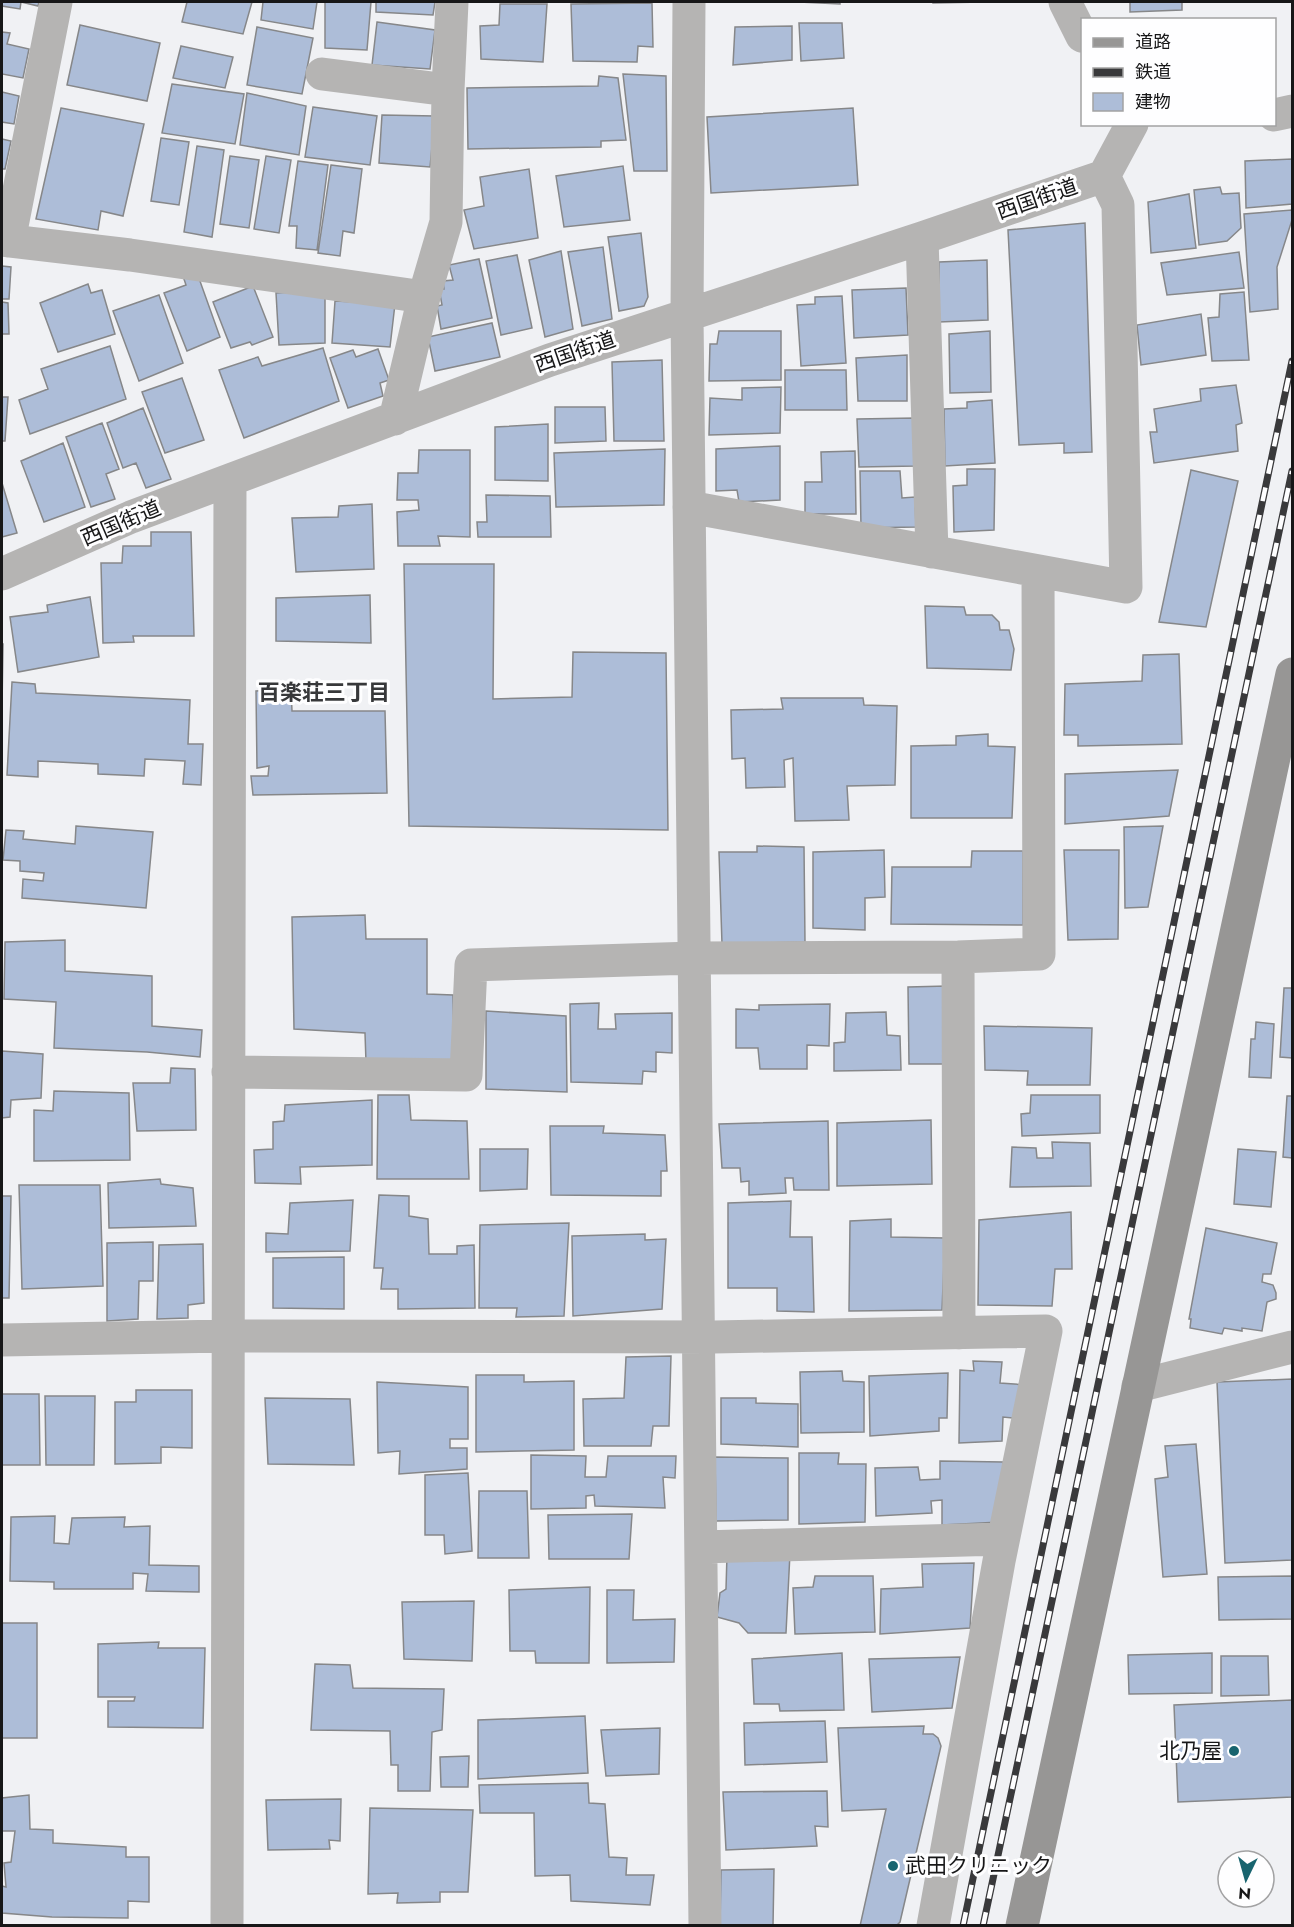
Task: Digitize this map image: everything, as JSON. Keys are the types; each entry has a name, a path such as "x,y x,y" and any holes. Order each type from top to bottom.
{"street":[{"path":"56,2 5,241 130,255 424,297"},
{"path":"394,418 424,297 446,222 452,2"},
{"path":"688,2 687,315 705,1926"},
{"path":"1065,2 1081,32"},
{"path":"322,74 448,90"},
{"path":"1276,115 1293,111"},
{"name":"西国街道","path":"2,574 132,517 550,360 1104,176 1131,126"},
{"path":"689,507 1126,587 1118,206 1104,176"},
{"path":"922,238 932,552"},
{"path":"227,1926 230,480"},
{"path":"228,1072 466,1075 471,965 694,958 958,957 1039,954 1038,571"},
{"path":"1022,1926 1293,674"},
{"path":"958,957 959,1333"},
{"path":"2,1340 227,1336 698,1337 1046,1331 1003,1539 933,1926"},
{"path":"1138,1386 1293,1347"},
{"path":"701,1547 1003,1539"}],"building":[{"path":"2,2 21,2 20,9 2,6"},
{"path":"21,2 39,2 38,6"},
{"path":"187,2 252,2 243,34 182,22"},
{"path":"263,2 317,2 313,29 261,20"},
{"path":"325,2 371,2 367,50 325,48"},
{"path":"376,2 435,2 433,15 376,12"},
{"path":"799,2 840,2 840,4"},
{"path":"933,2 983,2 933,3"},
{"path":"1130,2 1182,2 1182,10 1130,12"},
{"path":"652,3 653,47 638,46 637,62 573,61 571,4"},
{"path":"500,4 547,4 543,62 481,59 480,26 499,25"},
{"path":"377,22 435,30 430,69 372,65"},
{"path":"799,23 842,23 844,58 801,61"},
{"path":"80,25 160,43 147,101 67,85"},
{"path":"792,26 792,60 733,65 735,27"},
{"path":"257,27 313,38 302,94 247,85"},
{"path":"2,32 10,33 7,44 29,49 23,78 2,74"},
{"path":"181,46 233,57 225,88 173,78"},
{"path":"623,74 666,76 667,171 634,171"},
{"path":"599,76 618,78 626,140 601,141 601,147 468,149 467,88 598,86"},
{"path":"172,84 244,94 235,144 162,133"},
{"path":"2,92 19,96 14,124 2,122"},
{"path":"247,93 306,106 299,155 240,145"},
{"path":"313,107 377,116 370,165 305,157"},
{"path":"61,108 144,124 123,216 101,211 98,230 36,219"},
{"path":"853,108 858,185 711,193 707,117"},
{"path":"382,115 435,116 430,167 379,163"},
{"path":"161,138 189,142 179,205 151,201"},
{"path":"2,139 11,141 5,169 2,169"},
{"path":"197,146 224,150 212,237 184,232"},
{"path":"230,156 259,160 249,228 220,224"},
{"path":"266,156 291,160 279,233 254,229"},
{"path":"1292,159 1292,204 1246,208 1245,161"},
{"path":"298,161 328,165 317,250 296,248 297,226 289,226"},
{"path":"331,165 362,169 354,233 343,231 340,256 318,253"},
{"path":"623,166 630,220 564,227 556,176"},
{"path":"529,169 538,238 474,249 464,210 484,206 480,177"},
{"path":"1220,187 1222,194 1239,193 1241,228 1227,241 1199,245 1194,190"},
{"path":"1189,194 1196,248 1151,253 1148,202"},
{"path":"1292,210 1292,220 1277,267 1278,309 1250,312 1244,214"},
{"path":"1085,223 1092,452 1064,453 1064,443 1019,445 1008,230"},
{"path":"641,233 648,297 644,306 619,311 608,237"},
{"path":"603,247 612,319 582,326 568,252"},
{"path":"561,251 573,329 545,337 529,260"},
{"path":"1239,252 1244,288 1167,295 1161,263"},
{"path":"517,255 532,328 501,335 486,261"},
{"path":"479,259 492,318 441,329 437,306 442,305 439,289 444,289 443,281 453,280 449,265"},
{"path":"987,260 988,320 939,322 939,262"},
{"path":"2,266 11,267 9,299 2,299"},
{"path":"196,270 220,337 187,351 164,293 186,285 182,273"},
{"path":"88,284 91,293 102,290 115,334 58,352 40,303"},
{"path":"253,286 273,337 252,345 250,342 231,348 213,302"},
{"path":"906,288 908,335 854,338 852,290"},
{"path":"325,290 325,343 279,345 276,293"},
{"path":"1244,292 1249,360 1212,361 1208,318 1219,317 1220,294"},
{"path":"159,295 183,363 139,381 113,311"},
{"path":"842,296 846,363 801,366 797,305 815,304 815,297"},
{"path":"335,301 395,304 390,347 332,343"},
{"path":"2,302 8,303 9,334 2,334"},
{"path":"1201,314 1206,355 1141,365 1137,325"},
{"path":"492,323 500,357 435,371 428,337"},
{"path":"719,331 781,331 781,380 709,381 710,344 717,344"},
{"path":"990,331 991,392 950,393 949,334"},
{"path":"110,346 126,399 30,434 19,400 48,389 41,369"},
{"path":"323,348 339,401 244,438 219,370 258,357 262,366"},
{"path":"378,349 389,380 380,383 383,396 348,408 330,358 353,350 356,357"},
{"path":"907,355 907,401 858,401 856,358"},
{"path":"662,360 664,441 614,441 612,362"},
{"path":"785,370 846,370 847,410 785,410"},
{"path":"182,378 204,440 165,453 142,392"},
{"path":"1236,385 1242,423 1236,425 1238,451 1154,463 1150,432 1157,432 1154,409 1201,401 1200,389"},
{"path":"781,387 780,433 709,435 710,398 742,400 742,388"},
{"path":"2,397 8,397 5,441 2,441"},
{"path":"992,400 995,463 945,466 944,409 967,408 967,402"},
{"path":"555,407 605,407 606,441 555,443"},
{"path":"143,408 171,479 146,488 136,463 123,468 107,423"},
{"path":"915,418 916,466 859,467 857,419"},
{"path":"102,423 119,469 106,474 115,499 91,507 66,437"},
{"path":"548,424 548,481 495,480 495,427"},
{"path":"63,443 85,507 44,522 21,461"},
{"path":"780,446 780,500 739,502 737,490 716,491 716,449"},
{"path":"665,449 664,505 556,507 554,453"},
{"path":"419,450 470,450 470,537 438,536 440,546 398,546 397,512 419,510 418,500 397,500 398,473 418,473"},
{"path":"855,451 856,514 805,514 805,482 822,482 821,452"},
{"path":"967,469 995,469 994,530 954,532 953,486 967,485"},
{"path":"1191,470 1238,481 1206,627 1159,622"},
{"path":"860,471 900,471 902,498 915,497 916,527 861,528"},
{"path":"2,483 17,533 2,537"},
{"path":"486,495 550,496 551,537 478,537 477,522 487,522"},
{"path":"372,504 374,569 296,572 292,518 338,517 339,506"},
{"path":"151,532 191,532 194,636 133,636 134,642 103,643 101,563 122,563 123,546 151,546"},
{"path":"404,564 494,564 493,699 572,697 573,652 666,653 668,830 409,826"},
{"path":"370,595 371,643 276,641 276,598"},
{"path":"90,597 99,657 18,672 10,617 48,612 47,605"},
{"path":"925,606 964,607 966,615 992,615 999,622 1000,630 1009,630 1014,649 1011,670 927,668"},
{"path":"2,644 3,644 2,708"},
{"path":"1179,654 1182,744 1078,746 1078,735 1064,735 1065,684 1142,681 1143,655"},
{"path":"12,682 35,684 36,693 190,700 188,744 203,744 201,785 183,784 185,761 145,759 144,776 98,774 98,764 38,761 38,777 7,775"},
{"path":"291,689 292,711 385,711 387,793 253,795 251,776 268,776 269,766 257,768 256,691"},
{"path":"781,698 863,698 864,705 897,706 895,785 847,786 849,820 795,821 793,758 784,760 785,787 746,788 745,758 732,759 731,710 783,709"},
{"path":"988,734 988,746 1015,747 1012,818 911,818 911,746 956,745 956,736"},
{"path":"1178,770 1169,816 1065,824 1065,774"},
{"path":"76,826 153,832 146,908 22,898 23,879 43,881 44,873 20,871 20,861 3,860 6,830 24,831 23,839 75,844"},
{"path":"1163,826 1148,907 1125,908 1124,827"},
{"path":"757,846 804,847 805,942 722,944 719,852 757,852"},
{"path":"884,850 885,897 865,898 865,930 813,928 813,852"},
{"path":"1064,850 1119,850 1118,939 1068,940"},
{"path":"972,851 1023,851 1023,925 891,924 892,867 971,867"},
{"path":"365,915 366,939 427,939 427,994 453,995 454,1061 366,1062 365,1033 294,1029 292,917"},
{"path":"65,940 65,971 152,976 152,1026 202,1030 200,1057 54,1048 56,1002 4,999 5,942"},
{"path":"947,986 948,1064 909,1064 908,987"},
{"path":"1284,988 1292,988 1292,1058 1280,1057"},
{"path":"599,1003 598,1029 616,1029 615,1014 672,1013 672,1053 656,1052 656,1072 643,1071 642,1084 571,1082 570,1004"},
{"path":"830,1004 829,1046 807,1045 807,1069 760,1069 758,1048 736,1048 736,1009 759,1010 759,1005"},
{"path":"486,1011 566,1016 567,1092 486,1089"},
{"path":"886,1012 887,1035 900,1036 901,1070 834,1071 834,1043 845,1042 846,1013"},
{"path":"1256,1022 1274,1024 1271,1078 1249,1077 1251,1039 1255,1039"},
{"path":"984,1026 1092,1028 1090,1085 1027,1085 1028,1071 985,1070"},
{"path":"2,1051 43,1054 41,1098 11,1100 10,1117 2,1118"},
{"path":"171,1068 195,1069 196,1130 137,1131 133,1083 170,1083"},
{"path":"54,1091 129,1093 130,1160 34,1161 34,1110 53,1111"},
{"path":"378,1095 409,1095 411,1120 467,1121 469,1179 377,1179"},
{"path":"1031,1095 1100,1095 1100,1133 1022,1136 1021,1114 1030,1113"},
{"path":"1287,1096 1292,1096 1292,1158 1283,1157"},
{"path":"372,1100 372,1165 300,1167 301,1184 255,1183 254,1150 273,1149 273,1122 284,1121 285,1105"},
{"path":"931,1120 932,1184 837,1186 837,1123"},
{"path":"828,1121 829,1190 794,1190 793,1178 785,1178 786,1193 749,1195 749,1181 741,1182 740,1168 722,1168 719,1124"},
{"path":"550,1126 604,1126 603,1133 665,1135 667,1171 661,1171 661,1196 551,1195"},
{"path":"1052,1142 1090,1143 1091,1186 1010,1187 1012,1147 1036,1148 1037,1158 1053,1158"},
{"path":"480,1149 528,1149 527,1189 480,1191"},
{"path":"1238,1149 1276,1152 1271,1207 1234,1204"},
{"path":"160,1179 161,1184 193,1188 196,1226 109,1228 108,1183"},
{"path":"19,1185 100,1185 103,1286 22,1289"},
{"path":"379,1195 409,1196 409,1216 428,1219 429,1254 457,1254 457,1246 474,1245 475,1308 398,1309 398,1289 381,1289 383,1268 374,1268"},
{"path":"2,1196 11,1196 9,1298 2,1298"},
{"path":"353,1200 350,1251 266,1252 266,1233 288,1234 290,1203"},
{"path":"791,1201 790,1237 812,1237 814,1312 777,1311 777,1288 728,1288 728,1203"},
{"path":"1071,1212 1072,1269 1055,1269 1052,1306 978,1305 979,1220"},
{"path":"891,1219 891,1237 945,1238 942,1310 849,1311 850,1221"},
{"path":"569,1223 564,1316 516,1317 517,1308 479,1308 480,1225"},
{"path":"1206,1228 1277,1243 1271,1274 1263,1274 1262,1282 1273,1285 1276,1299 1267,1302 1262,1331 1224,1328 1222,1334 1190,1328 1191,1319 1189,1319"},
{"path":"645,1234 645,1240 666,1239 662,1309 573,1316 572,1236"},
{"path":"153,1242 153,1281 139,1281 138,1319 107,1321 107,1243"},
{"path":"203,1244 204,1303 188,1305 188,1318 157,1319 159,1245"},
{"path":"344,1257 344,1309 273,1308 273,1258"},
{"path":"671,1356 669,1426 653,1426 651,1446 584,1446 583,1399 624,1398 626,1357"},
{"path":"973,1361 1002,1362 1000,1383 1028,1385 1022,1419 1003,1417 1002,1441 959,1443 960,1370 974,1371"},
{"path":"842,1371 843,1381 864,1382 864,1432 801,1433 800,1372"},
{"path":"948,1373 947,1418 939,1418 939,1431 870,1436 869,1376"},
{"path":"476,1375 524,1375 524,1382 574,1381 574,1450 476,1452"},
{"path":"1292,1379 1292,1560 1225,1563 1217,1382"},
{"path":"377,1382 468,1387 468,1439 450,1439 450,1448 467,1448 467,1469 399,1474 400,1451 378,1453"},
{"path":"136,1390 192,1390 192,1448 161,1447 161,1463 115,1464 115,1402 136,1402"},
{"path":"2,1394 39,1394 40,1465 2,1465"},
{"path":"45,1396 95,1396 94,1465 46,1465"},
{"path":"265,1398 350,1399 354,1465 268,1464"},
{"path":"721,1398 756,1398 756,1403 798,1404 798,1447 721,1444"},
{"path":"1196,1444 1207,1574 1163,1577 1155,1479 1168,1477 1165,1446"},
{"path":"799,1453 839,1453 838,1464 866,1464 865,1522 799,1524"},
{"path":"531,1455 586,1456 585,1477 606,1477 608,1456 676,1456 675,1478 663,1477 665,1508 595,1506 594,1495 586,1496 586,1508 531,1509"},
{"path":"715,1457 788,1458 788,1520 716,1521"},
{"path":"940,1461 1003,1462 1000,1522 942,1525 942,1500 931,1501 932,1513 876,1516 875,1468 918,1467 920,1480 940,1479"},
{"path":"468,1473 472,1551 445,1554 444,1535 425,1535 425,1475"},
{"path":"479,1491 527,1491 529,1558 478,1558"},
{"path":"632,1514 629,1559 549,1559 548,1515"},
{"path":"55,1516 54,1543 69,1544 72,1518 125,1517 124,1527 150,1526 149,1565 199,1566 199,1592 146,1591 148,1574 133,1573 133,1589 54,1589 54,1582 10,1581 11,1517"},
{"path":"790,1553 786,1633 748,1633 739,1623 717,1617 720,1593 726,1589 727,1555"},
{"path":"974,1563 970,1628 880,1634 881,1589 923,1587 922,1564"},
{"path":"815,1576 873,1576 875,1632 795,1634 793,1588 813,1587"},
{"path":"1292,1576 1292,1619 1219,1620 1218,1577"},
{"path":"590,1587 589,1663 536,1663 535,1651 510,1651 509,1590"},
{"path":"607,1590 634,1590 633,1620 675,1619 674,1662 607,1663"},
{"path":"474,1601 472,1661 404,1659 402,1602"},
{"path":"2,1623 37,1623 37,1738 2,1738"},
{"path":"159,1642 158,1648 205,1648 203,1728 108,1727 108,1701 134,1701 135,1697 98,1697 98,1644"},
{"path":"842,1653 844,1710 780,1711 779,1704 754,1704 752,1659"},
{"path":"1212,1653 1212,1693 1129,1694 1128,1655"},
{"path":"1221,1656 1268,1656 1269,1695 1221,1696"},
{"path":"960,1657 952,1708 872,1712 869,1659"},
{"path":"315,1664 350,1665 353,1688 444,1689 442,1730 432,1732 430,1791 398,1791 398,1765 391,1765 390,1731 311,1730"},
{"name":"北乃屋","path":"1292,1700 1292,1797 1178,1802 1174,1705"},
{"path":"585,1716 588,1773 478,1779 478,1720"},
{"path":"825,1721 827,1762 745,1765 744,1723"},
{"name":"武田クリニック","path":"924,1726 923,1734 933,1734 938,1738 941,1746 900,1922 896,1926 860,1926 886,1809 842,1811 838,1728"},
{"path":"660,1728 659,1774 606,1776 601,1730"},
{"path":"469,1756 468,1787 441,1787 440,1757"},
{"path":"588,1783 589,1803 605,1804 609,1857 627,1858 626,1875 654,1875 650,1905 571,1901 570,1875 535,1876 534,1813 480,1813 479,1785"},
{"path":"827,1791 828,1827 815,1826 817,1846 726,1850 723,1792"},
{"path":"29,1795 30,1829 53,1830 53,1843 126,1847 126,1857 149,1857 149,1902 128,1901 128,1918 52,1917 2,1913 2,1886 6,1887 4,1863 11,1862 15,1831 2,1831 2,1798"},
{"path":"341,1799 340,1841 329,1840 330,1849 268,1850 266,1800"},
{"path":"370,1808 473,1810 468,1892 440,1892 440,1902 397,1903 398,1893 368,1894"},
{"path":"774,1869 773,1926 720,1926 721,1870"}],"railway":[{"path":"963,1926 1292,361"},
{"path":"983,1926 1292,471"}],"place":[{"name":"北乃屋","path":"1234,1751"},
{"name":"武田クリニック","path":"893,1866"}],"district":[{"name":"百楽荘三丁目","path":"324,692"}]}
